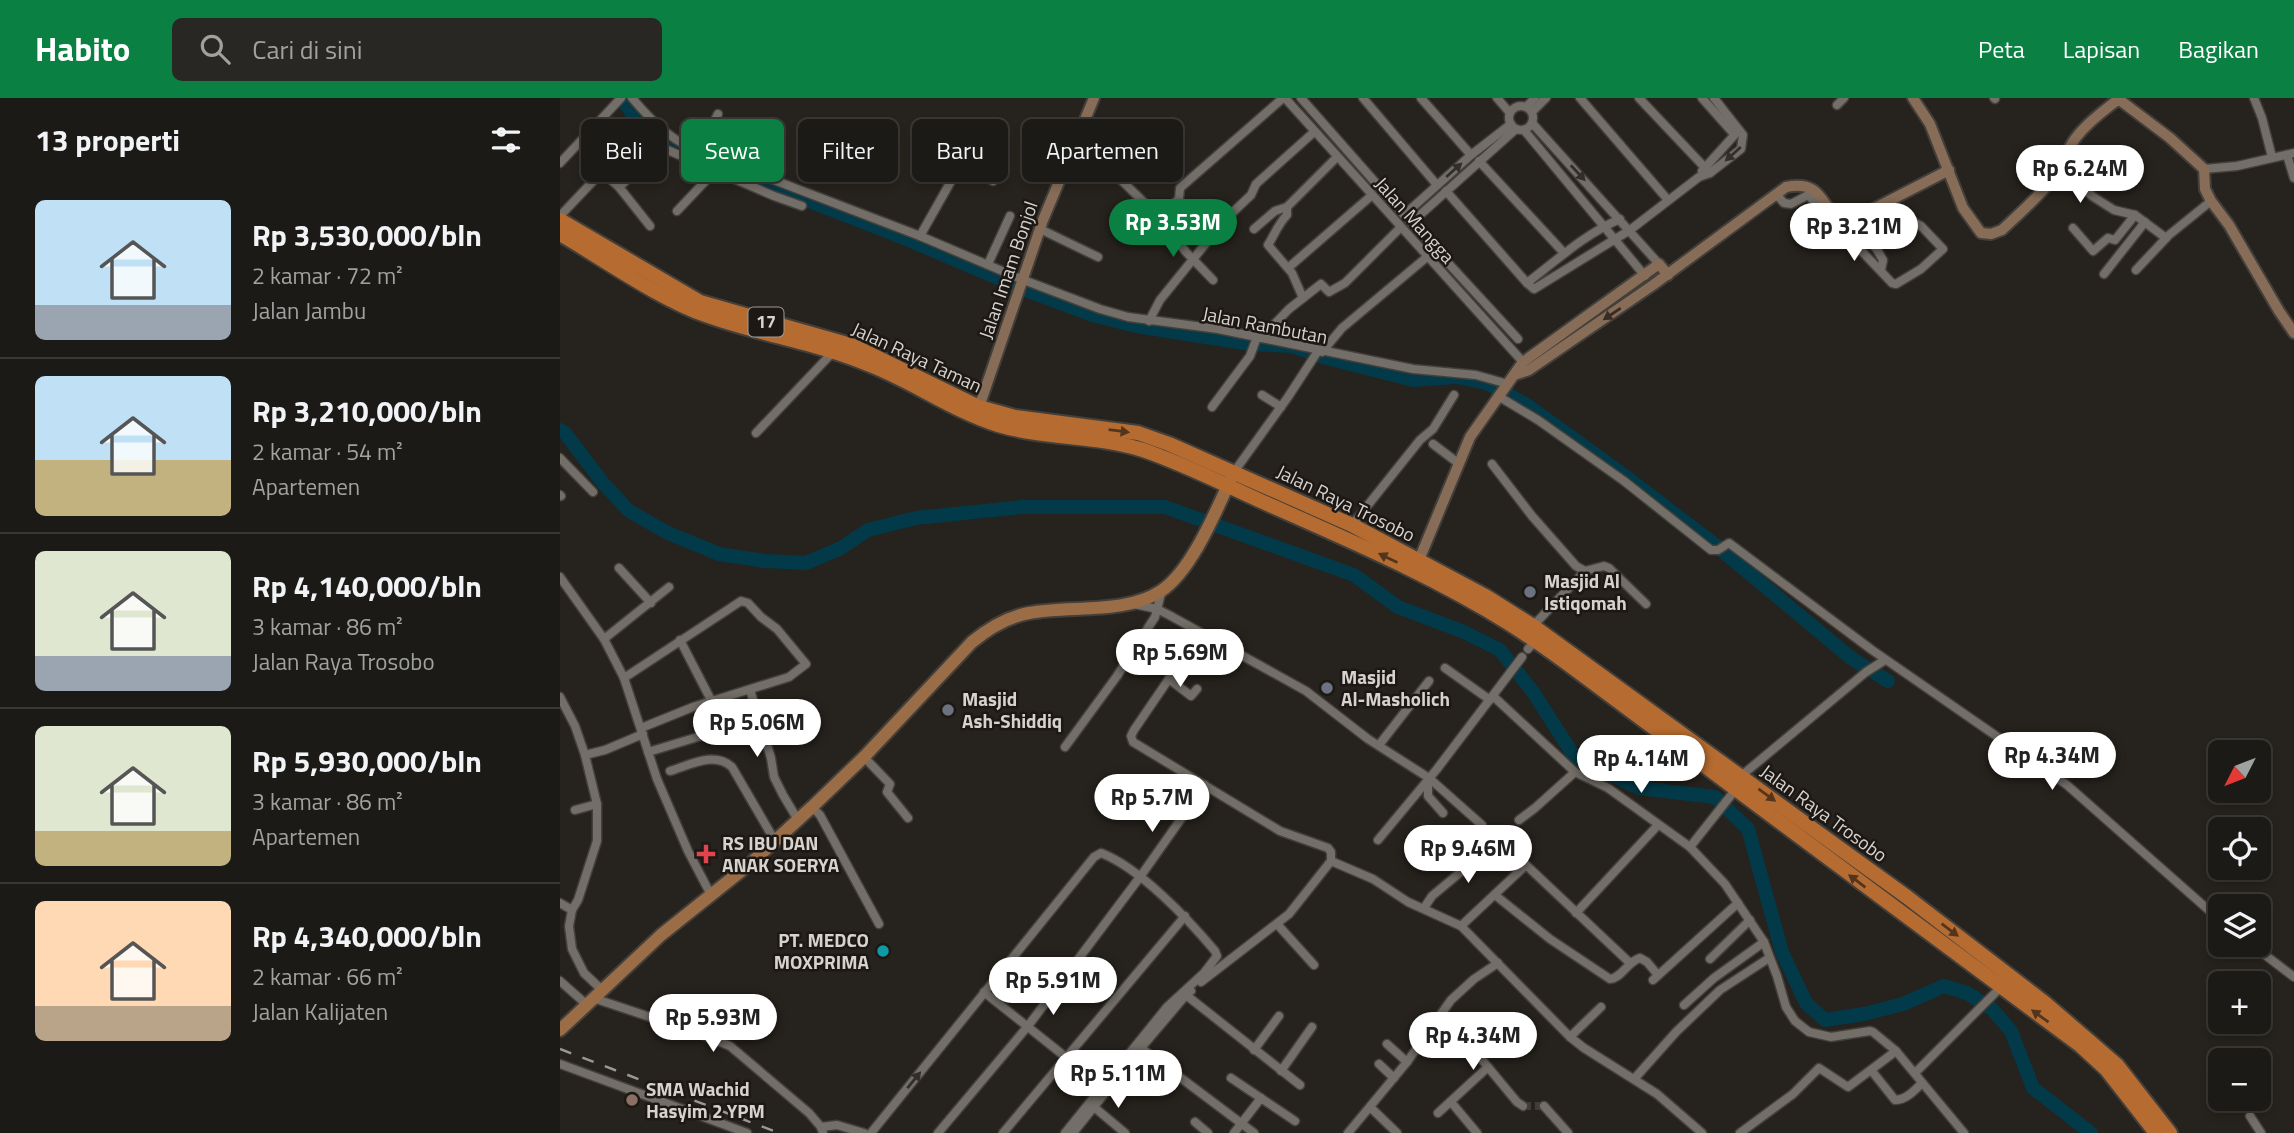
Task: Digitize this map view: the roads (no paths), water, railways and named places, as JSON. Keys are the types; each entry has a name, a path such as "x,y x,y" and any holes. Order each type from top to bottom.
{"highway":[{"name":"Jalan Raya Taman","path":"560,218 700,302 853,346 978,411 999,425 1120,444 1142,450 1228,486"},
{"name":"Jalan Raya Taman","path":"560,234 689,308 724,321 834,351 978,411 1138,433 1234,471"},
{"name":"Jalan Raya Trosobo","path":"1234,471 1352,525 1488,597 1532,639"},
{"name":"Jalan Raya Trosobo","path":"1228,486 1418,572 1475,603 1532,639 1736,787 1997,991 2095,1059 2117,1082 2156,1133"},
{"name":"Jalan Raya Trosobo","path":"1736,787 1913,902 2045,1003 2117,1065 2170,1133"},
{"path":"1903,915 1903,909 1913,902"}],"main road":[{"path":"562,1025 660,935 775,841 812,807 864,757 972,642 1001,622 1029,613 1131,603 1162,590 1180,572 1205,533 1234,471"}],"street":[{"path":"632,98 644,119"},
{"name":"Jalan Imam Bonjol","path":"1085,119 1094,98"},
{"path":"1159,217 1179,199 1180,188 1284,98"},
{"name":"Jalan Mangga","path":"1284,98 1523,362"},
{"path":"1301,98 1410,223 1518,339"},
{"path":"1363,98 1437,185"},
{"path":"1421,98 1471,155"},
{"path":"1497,98 1521,110"},
{"path":"1509,98 1668,275"},
{"path":"1410,223 1517,127 1521,110 1535,98"},
{"path":"1521,110 1546,98"},
{"path":"1580,98 1668,200"},
{"path":"1639,98 1707,170"},
{"path":"1702,98 1737,132"},
{"path":"1714,98 1737,132"},
{"path":"1913,98 1930,124 1963,208 1981,233 1991,234 2002,230 2052,181 2062,167 2071,145 2116,100 2121,101 2170,138 2204,169 2205,189 2211,201 2293,329"},
{"path":"2254,98 2272,157"},
{"path":"560,163 620,99"},
{"path":"716,119 718,114"},
{"path":"1404,215 1471,155 1517,127 1532,123"},
{"path":"1517,127 1605,226 1653,285"},
{"path":"1149,321 1160,300 1207,242 1211,233 1251,195 1256,184 1314,132"},
{"path":"1446,191 1534,289 1630,230 1699,177 1737,132"},
{"path":"619,187 663,148 681,156"},
{"path":"2204,169 2237,166 2290,154 2294,178"},
{"path":"1254,229 1275,211 1287,207 1336,158"},
{"path":"1479,161 1564,253"},
{"path":"2062,167 2092,196 2115,210 2135,215 2166,238"},
{"path":"1505,388 1529,370 1552,359 1786,187 1806,185 1819,194 1839,218 1848,222 1949,170"},
{"path":"560,218 593,182"},
{"path":"613,182 650,226"},
{"path":"677,211 705,182"},
{"path":"758,182 802,206"},
{"name":"Jalan Rambutan","path":"761,182 920,236 988,264 1019,285 1100,309 1149,321 1218,329 1257,341 1317,353 1413,369 1476,375 1505,388 1538,420 1624,481 1711,550 1729,543 1885,660 2067,785 2208,910"},
{"path":"920,236 950,182"},
{"name":"Jalan Imam Bonjol","path":"978,411 1019,285 1059,182"},
{"path":"1123,182 1159,217 1192,259 1213,280"},
{"path":"1776,194 1784,203 1791,204 1808,195 1892,283 1900,283 1943,249 1922,226 1912,221 1876,248"},
{"path":"1288,268 1371,196"},
{"path":"2136,270 2166,238 2211,201"},
{"path":"1287,207 1287,215 1268,245 1288,268 1303,298"},
{"path":"988,264 1010,215"},
{"path":"2073,228 2093,251 2107,238 2115,240 2135,215"},
{"path":"1527,283 1564,253 1620,219"},
{"path":"2104,274 2145,222"},
{"path":"1212,407 1250,356 1257,341 1282,316 1321,284 1329,292 1345,283 1400,228"},
{"path":"1040,229 1098,257"},
{"path":"1850,238 1857,234 1863,235 1876,248 1883,260 1881,270"},
{"path":"1234,471 1317,353 1342,328 1427,257"},
{"path":"1419,560 1469,438 1523,362 1659,264"},
{"path":"756,433 834,351"},
{"path":"1262,395 1281,407"},
{"path":"1352,525 1420,440 1433,429 1454,395"},
{"path":"1433,444 1458,463"},
{"path":"560,458 593,492"},
{"path":"1492,464 1532,516 1576,566 1585,571"},
{"path":"1532,639 1585,571 1604,566 1609,568 1646,604"},
{"path":"619,568 651,603"},
{"path":"560,577 604,639 624,678 657,779 710,895"},
{"path":"604,639 669,587"},
{"path":"1065,747 1117,676 1157,609 1162,590"},
{"path":"589,754 675,714 792,676 806,664 777,629 741,601 624,678"},
{"path":"1131,603 1157,609 1306,691 1332,713 1429,778 1482,825"},
{"path":"1073,1133 1186,995 1293,910 1331,861 1328,848 1280,831 1137,746 1132,740 1134,730 1169,679 1197,631"},
{"path":"680,640 712,702"},
{"path":"1378,840 1521,658"},
{"path":"1690,847 1736,787 1870,669 1885,660"},
{"path":"1445,668 1492,698 1572,769 1608,788 1690,847 1725,884 1764,942 1786,1007 1795,1021 1809,1031 1831,1037 1870,1031 1896,1051 1964,1133"},
{"path":"1169,679 1191,696 1197,689"},
{"path":"1379,745 1429,681"},
{"path":"750,690 771,758 774,777 798,820"},
{"path":"560,697 589,754 597,804 597,841 579,900 572,910 569,926 575,958 594,997"},
{"path":"648,751 711,733"},
{"path":"864,757 890,784 887,792 908,818"},
{"path":"670,771 708,759 727,762 775,841"},
{"path":"1519,820 1535,808 1572,769"},
{"path":"1429,778 1428,796 1443,813"},
{"path":"937,1133 1028,1027 1205,785"},
{"path":"575,810 597,804"},
{"path":"812,807 820,815 879,923"},
{"path":"1576,913 1658,825"},
{"path":"1421,907 1495,843 1502,843 1630,964"},
{"path":"871,1133 1097,854 1105,854 1140,877 1185,916 1217,954 1204,973 1167,1007 1065,1133"},
{"path":"1331,861 1373,879 1408,902 1461,926 1570,1037 1657,1094 1702,1133"},
{"path":"1461,926 1526,865"},
{"path":"1496,895 1550,939 1610,979 1616,978 1637,958 1643,958 1656,978 1738,903"},
{"path":"560,903 572,910"},
{"path":"1003,1133 1185,916"},
{"path":"1710,959 1750,920"},
{"path":"1277,924 1314,965"},
{"path":"1684,1005 1714,978 1764,942"},
{"path":"2268,957 2294,977"},
{"path":"1635,1079 1676,1032 1720,990 1769,958"},
{"path":"1351,1132 1407,1062 1451,1000 1474,979 1498,963"},
{"path":"560,981 568,989 730,1046 809,1113 822,1130 837,1125 864,1133"},
{"path":"560,996 568,989"},
{"path":"1915,1073 1997,991"},
{"path":"984,992 1102,1086"},
{"path":"1186,995 1300,1085"},
{"path":"1570,1037 1601,1007"},
{"path":"1443,1013 1523,1106"},
{"path":"1254,1050 1279,1016"},
{"path":"1281,1071 1312,1027"},
{"path":"1387,1044 1407,1062"},
{"path":"1141,1048 1254,1133"},
{"path":"1740,1133 1793,1094 1819,1068 1848,1087 1896,1051"},
{"path":"560,1063 747,1133"},
{"path":"1379,1064 1394,1078"},
{"path":"1438,1113 1488,1067"},
{"path":"1871,1070 1895,1100 1909,1094 1922,1083"},
{"path":"1231,1078 1295,1121"},
{"path":"1234,1133 1261,1098"},
{"path":"1451,1102 1476,1133"},
{"path":"1544,1106 1568,1133"},
{"path":"1094,1107 1125,1133"},
{"path":"1370,1107 1397,1133"},
{"path":"2250,1116 2261,1133"},
{"path":"1195,1122 1208,1133"}],"waterway":[{"path":"621,98 636,119 675,149 1092,315 1136,326 1250,344 1291,346 1413,380 1456,377 1487,383 1527,405 1633,482 1714,544 1851,658 1888,681"},
{"path":"560,430 629,511 668,533 719,554 765,561 806,563 841,548 868,530 916,518 1022,507 1165,507 1354,575 1398,607 1464,632 1500,650 1533,692 1576,759 1639,788 1715,797 1748,829 1782,952 1806,1003 1825,1020 1903,1004 1944,986 1967,993 1992,1009 2011,1031 2033,1088 2091,1133"}],"tunnel":[{"path":"1523,1106 1544,1106"}],"railway":[{"path":"560,1049 779,1133"}],"place":[{"name":"Masjid Al Istiqomah","path":"1530,592"},
{"name":"Masjid Al-Masholich","path":"1327,688"},
{"name":"Masjid Ash-Shiddiq","path":"948,710"},
{"name":"RS IBU DAN ANAK SOERYA","path":"706,854"},
{"name":"PT. MEDCO MOXPRIMA","path":"883,951"},
{"name":"SMA Wachid Hasyim 2 YPM","path":"632,1100"}]}
